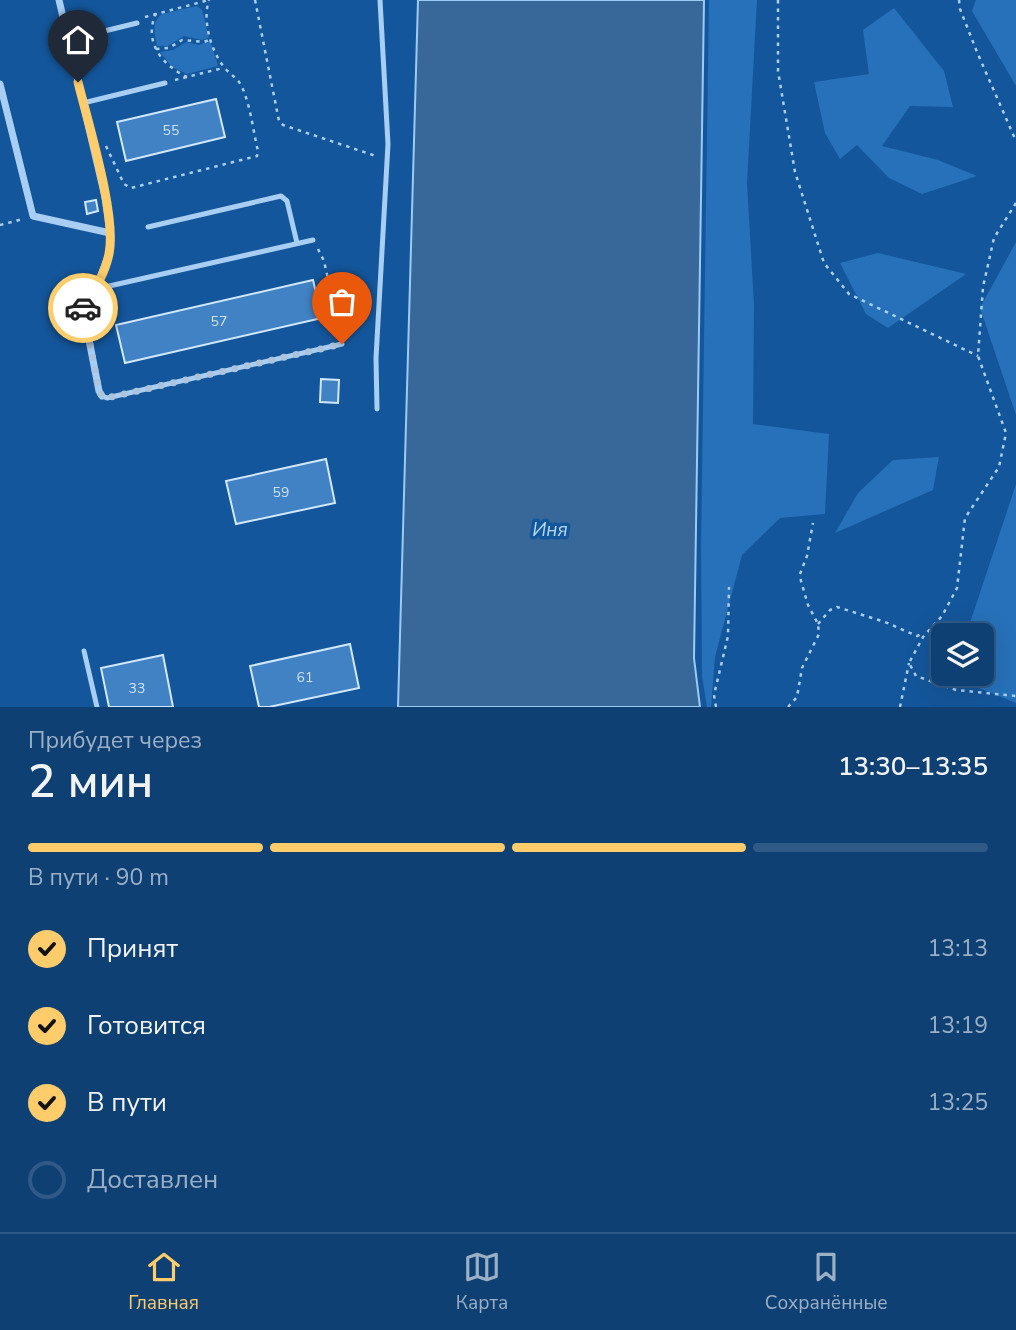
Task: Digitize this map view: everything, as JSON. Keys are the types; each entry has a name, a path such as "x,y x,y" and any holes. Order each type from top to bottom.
{"street":[{"path":"59,0 105,197 110,233 109,254 96,289 83,309 102,396"},
{"path":"0,84 33,216 110,233"}],"lane":[{"path":"377,409 376,358 387,160 380,0"},
{"path":"68,40 137,23"},
{"path":"83,103 165,83"},
{"path":"148,227 281,197 287,201 297,243"},
{"path":"96,289 313,240"},
{"path":"102,396 107,398 342,344"},
{"path":"84,652 97,707"}],"path":[{"path":"103,141 124,184 131,188 257,156 244,92 237,78 218,58 211,38 206,20 209,0 148,14 137,23"},
{"path":"254,0 279,121 283,125 387,160"},
{"path":"778,0 778,71 795,172 824,263 849,294 978,356"},
{"path":"959,0 960,9 1016,141"},
{"path":"156,13 152,21 156,49 163,62 187,77"},
{"path":"156,49 169,48 189,38 200,42 211,38"},
{"path":"165,83 225,68"},
{"path":"900,707 909,663 926,632 942,616 957,588 965,518 999,467 1006,433 978,356 983,287 994,238 1016,203"},
{"path":"0,225 33,216"},
{"path":"313,240 324,261 342,344"},
{"path":"789,707 797,697 802,668 819,634 800,574 807,556 813,523"},
{"path":"716,707 714,695 728,636 729,587"},
{"path":"818,624 830,610 837,607 918,636 926,632"},
{"path":"909,663 916,676 956,690 1016,696"}],"shaded area":[{"path":"709,0 757,0 747,183 754,305 753,424 829,434 825,514 780,518 742,555 715,657 711,707 707,707 702,676 701,544"},
{"path":"976,0 1016,0 1016,86 972,11"},
{"path":"197,6 202,10 209,38 202,40 184,36 168,46 157,46 156,21 162,14"},
{"path":"894,8 944,71 953,107 910,106 882,146 938,160 977,176 922,194 889,178 857,145 840,159 825,133 814,82 869,74 863,30"},
{"path":"210,40 218,66 187,74 172,67 160,52 173,50 186,42 199,45"},
{"path":"1016,242 1016,415 980,308"},
{"path":"878,253 966,274 888,328 866,314 840,263"},
{"path":"939,457 933,490 835,533 858,493 893,460"},
{"path":"1016,484 1016,703 974,686 994,686 994,623 970,623"}],"water":[{"name":"Иня","path":"418,0 704,0 694,658 700,707 398,707"}],"building":[{"path":"216,99 225,137 126,161 117,122"},
{"path":"96,200 98,211 87,214 85,202"},
{"path":"313,280 322,318 125,363 116,325"},
{"path":"321,379 339,380 338,403 320,402"},
{"path":"326,459 335,503 236,524 226,481"},
{"path":"350,644 359,688 259,707 250,666"},
{"path":"163,655 173,707 109,707 101,668"}],"way so far":[{"path":"83,308 99,391 107,398 342,344"}],"route":[{"path":"78,82 105,197 110,233 109,254 96,289 83,308"}]}
